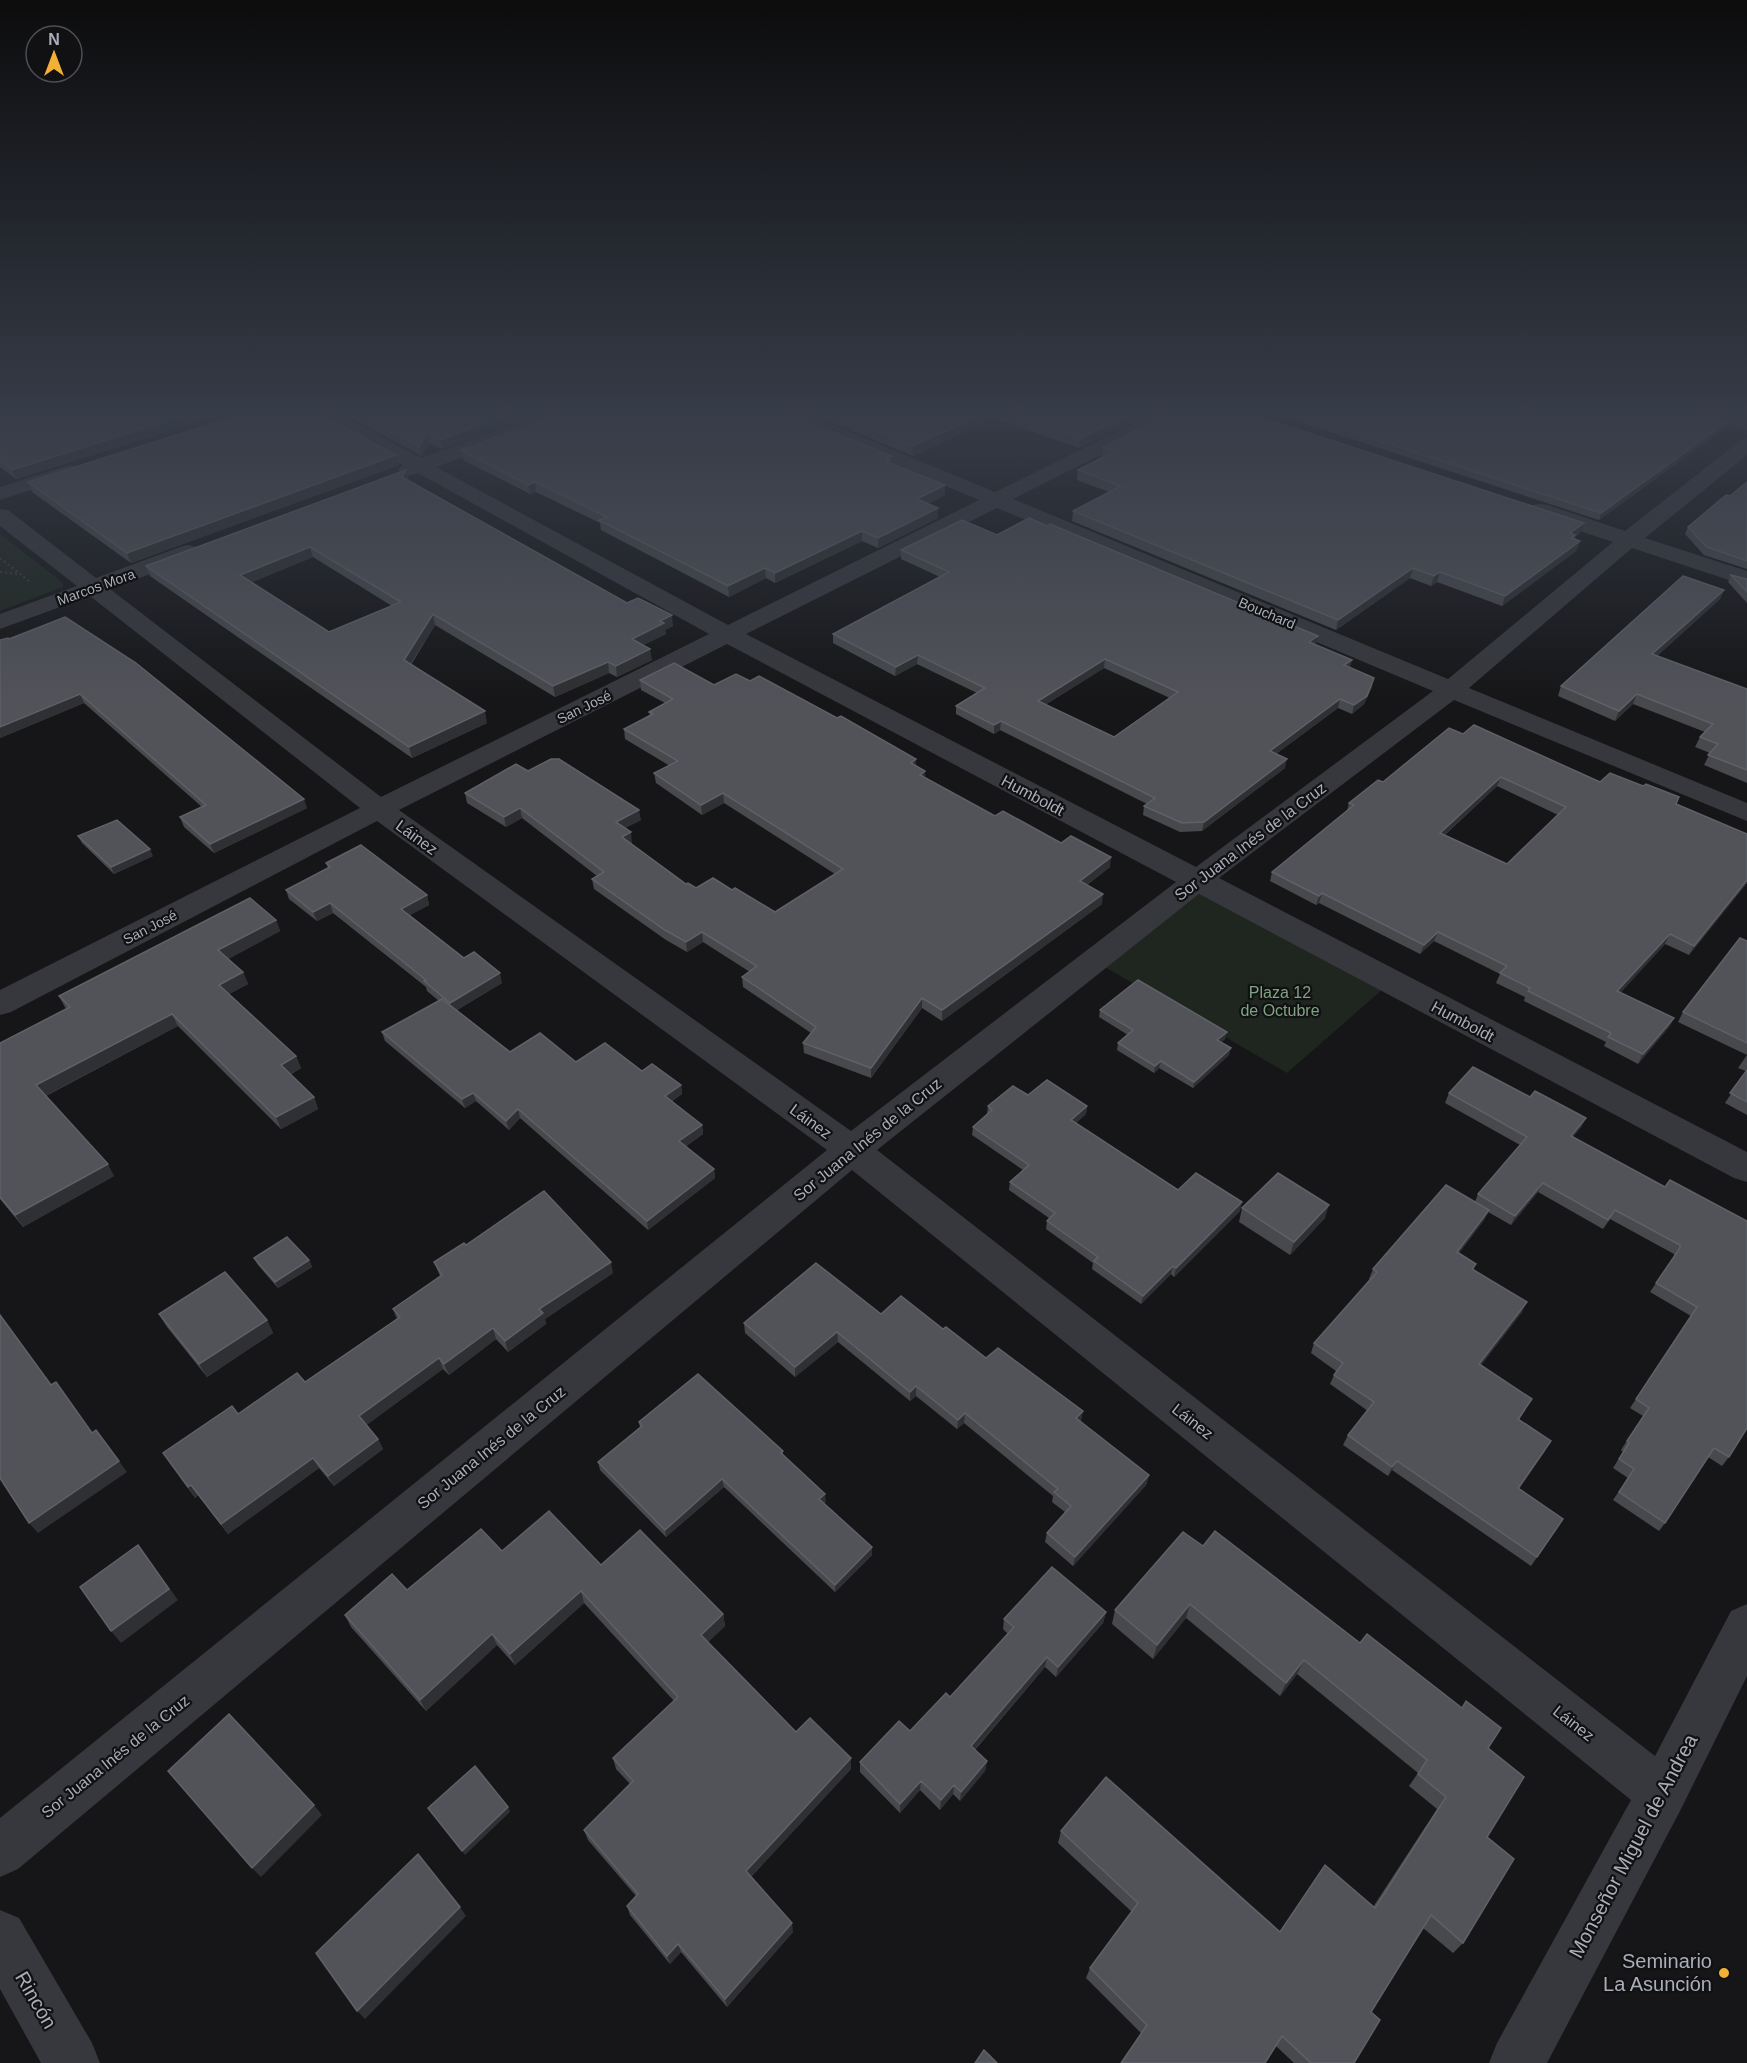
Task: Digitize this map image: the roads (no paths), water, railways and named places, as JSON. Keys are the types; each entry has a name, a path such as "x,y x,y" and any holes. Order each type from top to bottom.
{"street":[{"name":"Humboldt","path":"500,509 729,635 1747,1168"},
{"name":"San José","path":"0,1005 379,809 977,509"},
{"name":"Bouchard","path":"1017,509 1747,813"},
{"path":"1537,509 1747,579"},
{"name":"Sor Juana Inés de la Cruz","path":"0,1851 852,1150 1196,881 1450,690 1666,509"},
{"name":"Láinez","path":"0,516 379,809 852,1150 1662,1793"},
{"name":"Marcos Mora","path":"0,622 207,545"},
{"name":"Monseñor Miguel de Andrea","path":"1517,2063 1662,1793 1747,1627"},
{"name":"Rincón","path":"0,1937 72,2063"}],"place":[{"name":"Seminario La Asunción","path":"1724,1973"}],"park label":[{"name":"Plaza 12 de Octubre","path":"1280,1001"}]}
